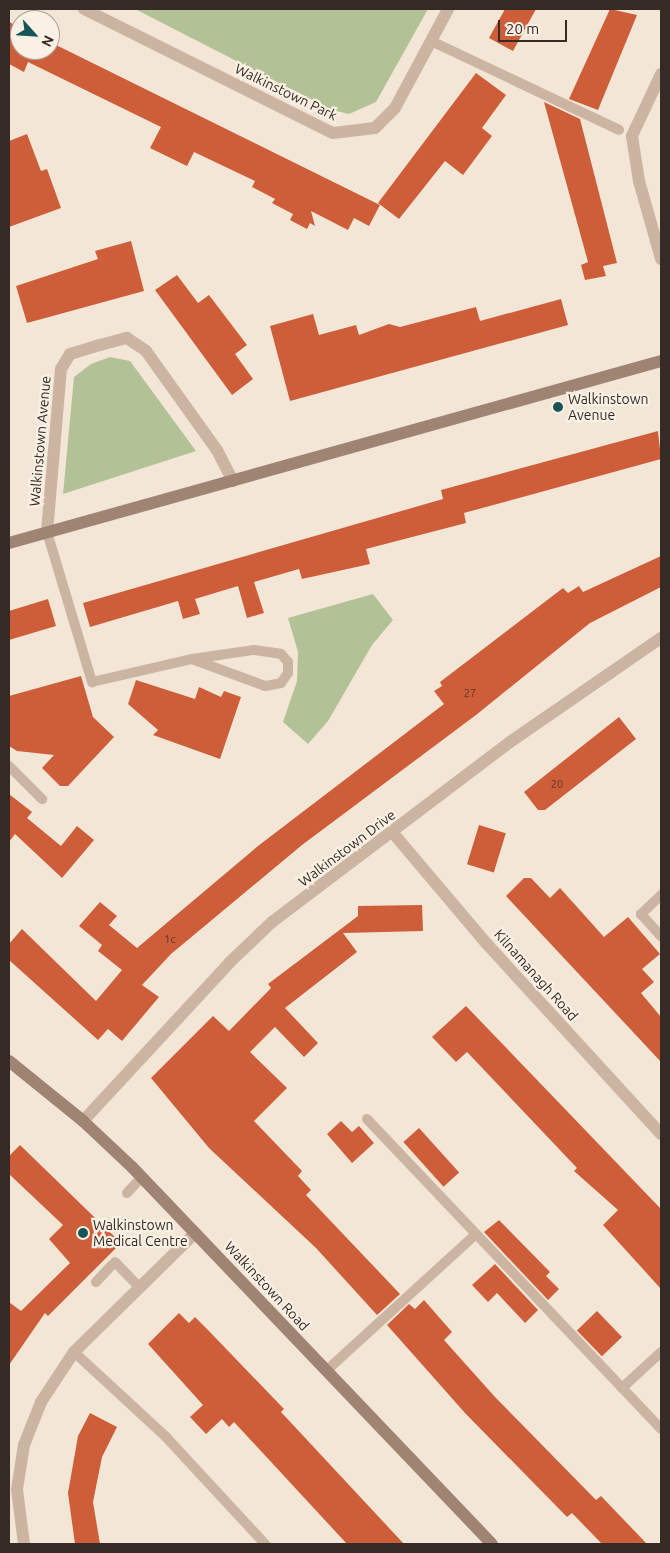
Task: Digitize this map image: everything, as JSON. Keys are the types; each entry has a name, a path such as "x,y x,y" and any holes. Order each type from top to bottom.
{"main road":[{"path":"9,543 661,360"},
{"name":"Walkinstown Road","path":"9,1061 84,1121 142,1178 492,1544"}],"street":[{"name":"Walkinstown Park","path":"87,9 333,133 374,128 395,108 448,9"},
{"path":"661,74 632,136 639,181 661,259"},
{"name":"Walkinstown Avenue","path":"47,532 62,369 70,354 100,345 127,338 146,351 217,450 233,481"},
{"name":"Walkinstown Drive","path":"84,1121 230,962 272,922 393,833 510,742 661,638"},
{"name":"Kilnamanagh Road","path":"393,833 486,943 661,1134"},
{"path":"24,1544 17,1489 24,1445 41,1402 74,1352 195,1233"}],"lane":[{"path":"431,41 619,130"},
{"path":"47,532 92,682 192,659 269,650 281,654 288,662 288,674 281,683 265,686 192,659"},
{"path":"9,766 42,799"},
{"path":"661,895 642,914 661,936"},
{"path":"367,1119 661,1429"},
{"path":"127,1193 142,1178"},
{"path":"326,1371 476,1234"},
{"path":"96,1282 114,1264 139,1287"},
{"path":"74,1352 166,1437 265,1544"},
{"path":"622,1388 661,1352"}],"green space":[{"path":"135,9 428,9 376,102 349,114 332,110"},
{"path":"110,357 130,361 196,451 63,494 74,377 91,364"},
{"path":"373,594 393,620 372,645 328,721 308,744 283,722 297,681 298,652 288,618"}],"building":[{"path":"505,9 536,9 513,51 489,38"},
{"path":"610,9 637,15 598,110 569,99"},
{"path":"9,22 10,60 60,60 60,47 380,205 369,226 354,218 348,230 311,211 315,226 310,223 307,229 290,220 293,214 272,203 275,199 252,187 255,181 194,152 187,166 150,148 161,127 28,62 24,72 9,64"},
{"path":"476,73 506,95 482,128 492,136 463,175 445,161 399,219 378,203"},
{"path":"544,102 580,119 617,263 603,266 606,276 585,280 581,265 588,262"},
{"path":"27,134 41,171 47,169 61,208 9,227 9,141"},
{"path":"131,241 144,291 27,323 16,286 98,259 95,251"},
{"path":"177,275 198,303 209,295 247,345 235,354 253,379 232,395 155,290"},
{"path":"561,299 568,325 290,401 270,326 313,314 319,335 356,325 359,335 389,324 400,327 476,307 480,321"},
{"path":"658,431 661,459 464,513 466,523 366,549 370,564 302,579 299,569 254,582 264,613 247,618 238,586 195,599 200,614 183,619 178,601 90,627 83,603 443,499 441,490"},
{"path":"661,556 661,587 590,623 476,715 302,845 171,954 142,985 159,997 122,1041 108,1029 98,1040 9,960 9,944 22,929 96,1001 122,970 98,951 102,945 79,926 100,902 117,916 109,925 137,948 258,846 444,704 434,691 442,686 440,682 563,588 568,593 579,586 583,592"},
{"path":"48,599 56,626 9,640 9,611"},
{"path":"81,676 93,717 114,737 68,786 60,786 42,768 54,755 17,751 9,746 9,696"},
{"path":"136,680 195,699 199,687 221,697 224,691 241,697 220,759 153,735 158,730 128,704"},
{"path":"619,717 636,739 545,810 538,810 524,792"},
{"path":"9,794 32,812 27,818 61,846 77,826 94,840 62,878 15,834 9,842"},
{"path":"479,825 506,833 494,872 467,864"},
{"path":"524,878 531,878 550,898 560,888 604,937 628,917 660,954 642,969 654,982 641,993 661,1017 661,1062 506,896"},
{"path":"422,905 423,931 343,933 357,952 285,1008 318,1043 304,1057 275,1027 250,1052 287,1088 254,1121 302,1171 298,1176 311,1190 306,1195 400,1294 377,1315 316,1248 209,1148 151,1078 213,1016 229,1031 271,988 268,984 358,916 358,906"},
{"path":"466,1006 661,1209 661,1289 603,1225 618,1210 574,1171 577,1168 467,1052 456,1062 432,1037"},
{"path":"341,1121 352,1132 359,1126 374,1143 352,1163 327,1134"},
{"path":"419,1128 459,1173 444,1187 403,1142"},
{"path":"20,1145 121,1243 48,1316 45,1313 9,1365 9,1302 21,1311 70,1263 49,1239 63,1225 9,1174 9,1156"},
{"path":"499,1220 550,1272 546,1276 559,1289 548,1300 484,1232"},
{"path":"495,1264 538,1310 525,1323 497,1293 488,1302 472,1285"},
{"path":"424,1300 452,1332 444,1340 495,1397 596,1500 601,1496 647,1544 602,1544 572,1513 567,1517 465,1413 387,1325 409,1304 415,1309"},
{"path":"597,1311 622,1337 602,1356 577,1330"},
{"path":"179,1313 189,1323 195,1317 208,1330 284,1409 281,1412 404,1544 347,1544 234,1422 229,1427 222,1419 206,1434 190,1417 203,1405 148,1344"},
{"path":"90,1413 117,1427 102,1457 93,1502 100,1544 75,1544 68,1493 78,1436"}],"place":[{"name":"Walkinstown Avenue","path":"558,407"},
{"name":"Walkinstown Medical Centre","path":"83,1233"}]}
